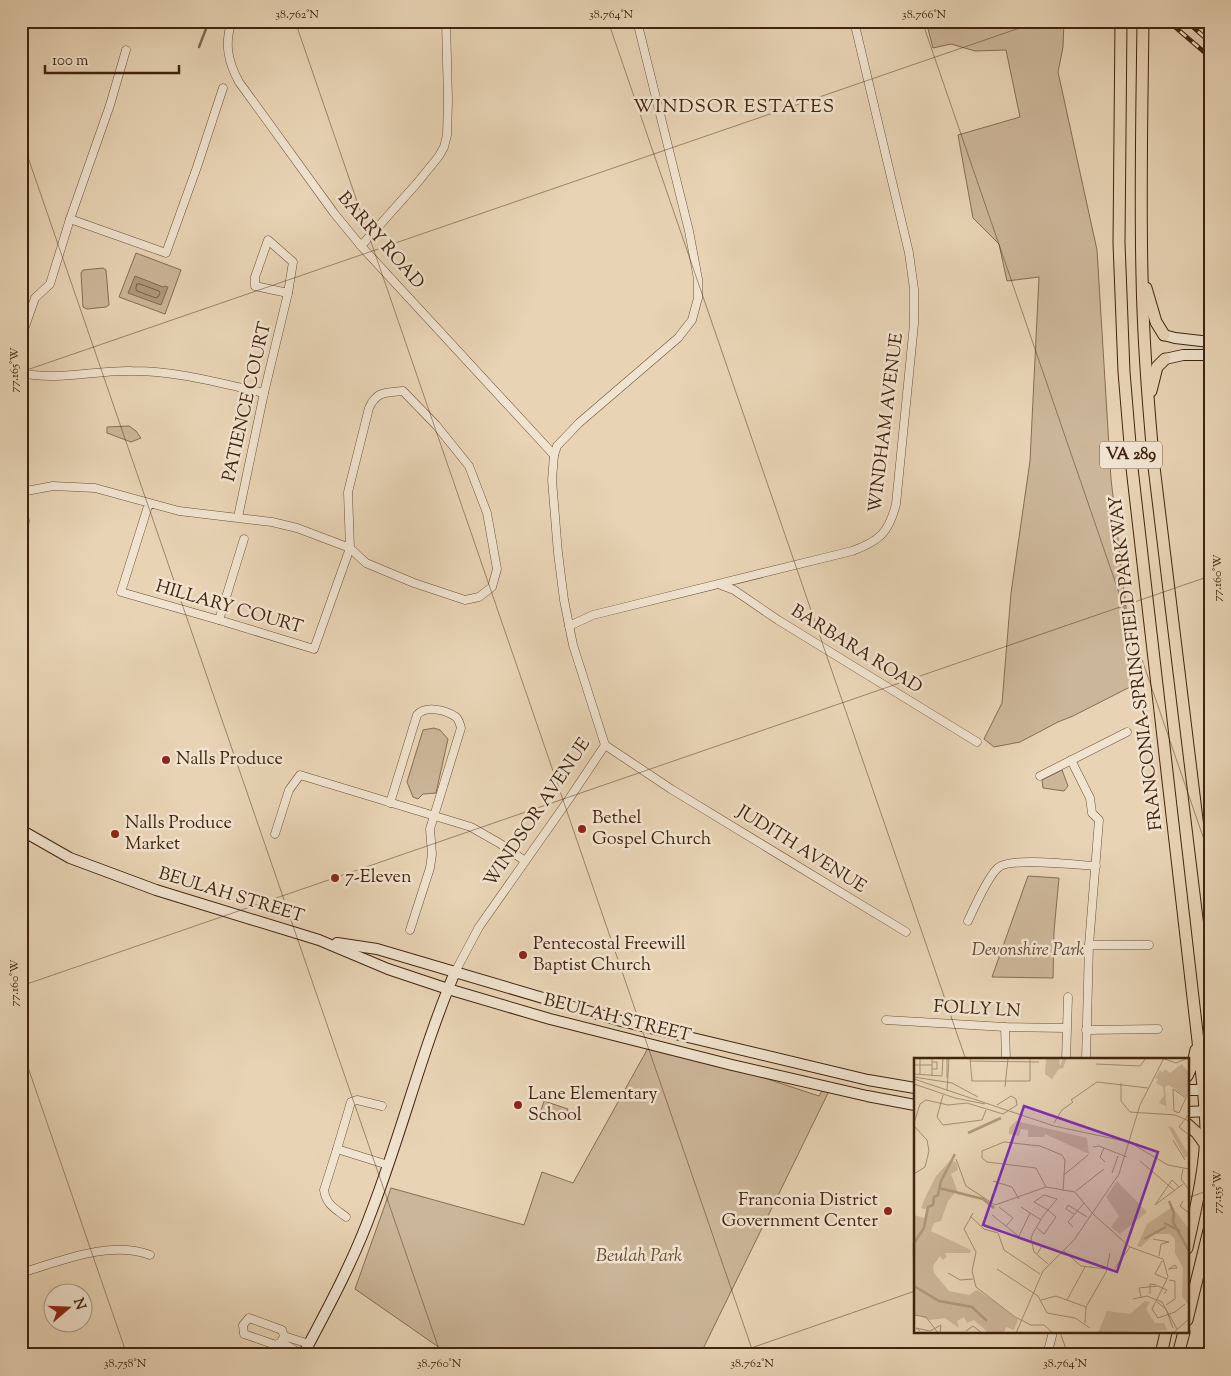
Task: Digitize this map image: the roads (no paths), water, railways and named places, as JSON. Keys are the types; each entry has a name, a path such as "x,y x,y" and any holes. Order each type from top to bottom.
{"main road":[{"name":"FRANCONIA-SPRINGFIELD PARKWAY","path":"1121,21 1119,226 1124,372 1132,468 1198,1040 1206,1090 1205,1144 1198,1195 1188,1243"},
{"name":"VA 289","path":"1143,21 1142,275 1148,405 1210,926"},
{"path":"1142,275 1156,322 1164,335 1210,342"},
{"path":"1148,405 1156,367 1165,359 1184,355 1210,355"},
{"name":"BEULAH STREET","path":"22,832 70,858 156,890 319,940 388,968 448,989 550,1019 732,1065 867,1096 914,1104"},
{"name":"BEULAH STREET","path":"319,940 378,949 621,1020 868,1080 914,1088"},
{"path":"303,1355 353,1256 372,1212 424,1053 455,972"},
{"path":"1188,1074 1193,1063 1198,1040"},
{"path":"1188,1090 1206,1090"},
{"path":"1188,1112 1207,1111"},
{"path":"1188,1125 1205,1144"},
{"path":"1188,1316 1210,1226"},
{"path":"1161,1355 1166,1334"},
{"path":"1178,1355 1183,1334"}],"street":[{"name":"BARRY ROAD","path":"232,21 228,36 228,56 231,67 239,82 334,213 361,246 554,456"},
{"path":"361,246 418,182 444,147 447,135 448,100 446,21"},
{"path":"554,456 557,446 579,423 678,338 692,320 697,304 698,279 689,232 637,21"},
{"name":"WINDHAM AVENUE","path":"569,626 593,615 719,585 864,547 877,540 886,530 893,517 896,504 914,324 914,289 909,253 854,21"},
{"path":"21,338 36,298 50,284 70,219 110,105 126,50"},
{"path":"70,219 166,253 223,88"},
{"name":"PATIENCE COURT","path":"238,517 264,392 288,293 293,262 268,240 255,276 254,286 288,293"},
{"path":"21,373 59,377 110,371 166,372 264,392"},
{"path":"21,492 43,487 75,486 115,492 149,503 199,515 238,517 272,522 297,528 350,548 366,563 414,583 465,600 479,597 492,587 497,569 487,513 469,466 436,426 403,391 381,393 372,400 369,408 348,492 350,548"},
{"name":"WINDSOR AVENUE","path":"455,972 479,927 605,745 573,645 569,626 558,553 552,480 554,456"},
{"path":"21,501 25,521 21,547"},
{"name":"HILLARY COURT","path":"149,503 121,592 314,649 350,548"},
{"path":"219,620 244,539"},
{"name":"BARBARA ROAD","path":"719,585 740,593 786,625 977,742"},
{"path":"390,803 417,715 428,708 455,716 462,728 430,829 432,854 430,868 410,930"},
{"path":"1040,776 1127,732"},
{"name":"JUDITH AVENUE","path":"605,745 671,789 906,932"},
{"path":"1071,760 1090,798 1092,813 1099,820 1089,945 1085,1058"},
{"path":"275,834 289,790 300,775 471,827 525,861"},
{"path":"968,921 989,880 1000,866 1014,862 1096,866"},
{"path":"1089,945 1149,945"},
{"path":"1066,1058 1068,997"},
{"name":"FOLLY LN","path":"886,1020 1005,1027 1066,1028"},
{"path":"1005,1027 1006,1058"},
{"path":"1086,1030 1158,1029"},
{"path":"346,1217 328,1203 324,1190 351,1102 357,1100 382,1106"},
{"path":"337,1149 388,1165"},
{"path":"21,1273 105,1250 122,1249 150,1255"},
{"path":"283,1339 276,1345 244,1334 243,1325 249,1318 282,1330 283,1339 303,1355"},
{"path":"1048,1355 1053,1334"},
{"path":"283,1339 309,1344"},
{"path":"26,1354 50,1355"}],"water":[{"path":"135,276 163,287 168,287 161,305 128,293"}],"waterway":[{"path":"199,47 209,21"}],"railway":[{"path":"1168,21 1210,57"},
{"path":"1186,21 1210,42"}],"place":[{"name":"Nalls Produce","path":"166,760"},
{"name":"Bethel Gospel Church","path":"582,829"},
{"name":"Nalls Produce Market","path":"115,834"},
{"name":"7-Eleven","path":"335,878"},
{"name":"Pentecostal Freewill Baptist Church","path":"523,955"},
{"name":"Lane Elementary School","path":"518,1105"},
{"name":"Franconia District Government Center","path":"888,1211"}],"district":[{"name":"WINDSOR ESTATES","path":"734,107"}],"park label":[{"name":"Devonshire Park","path":"1028,951"},
{"name":"Beulah Park","path":"639,1257"}]}
